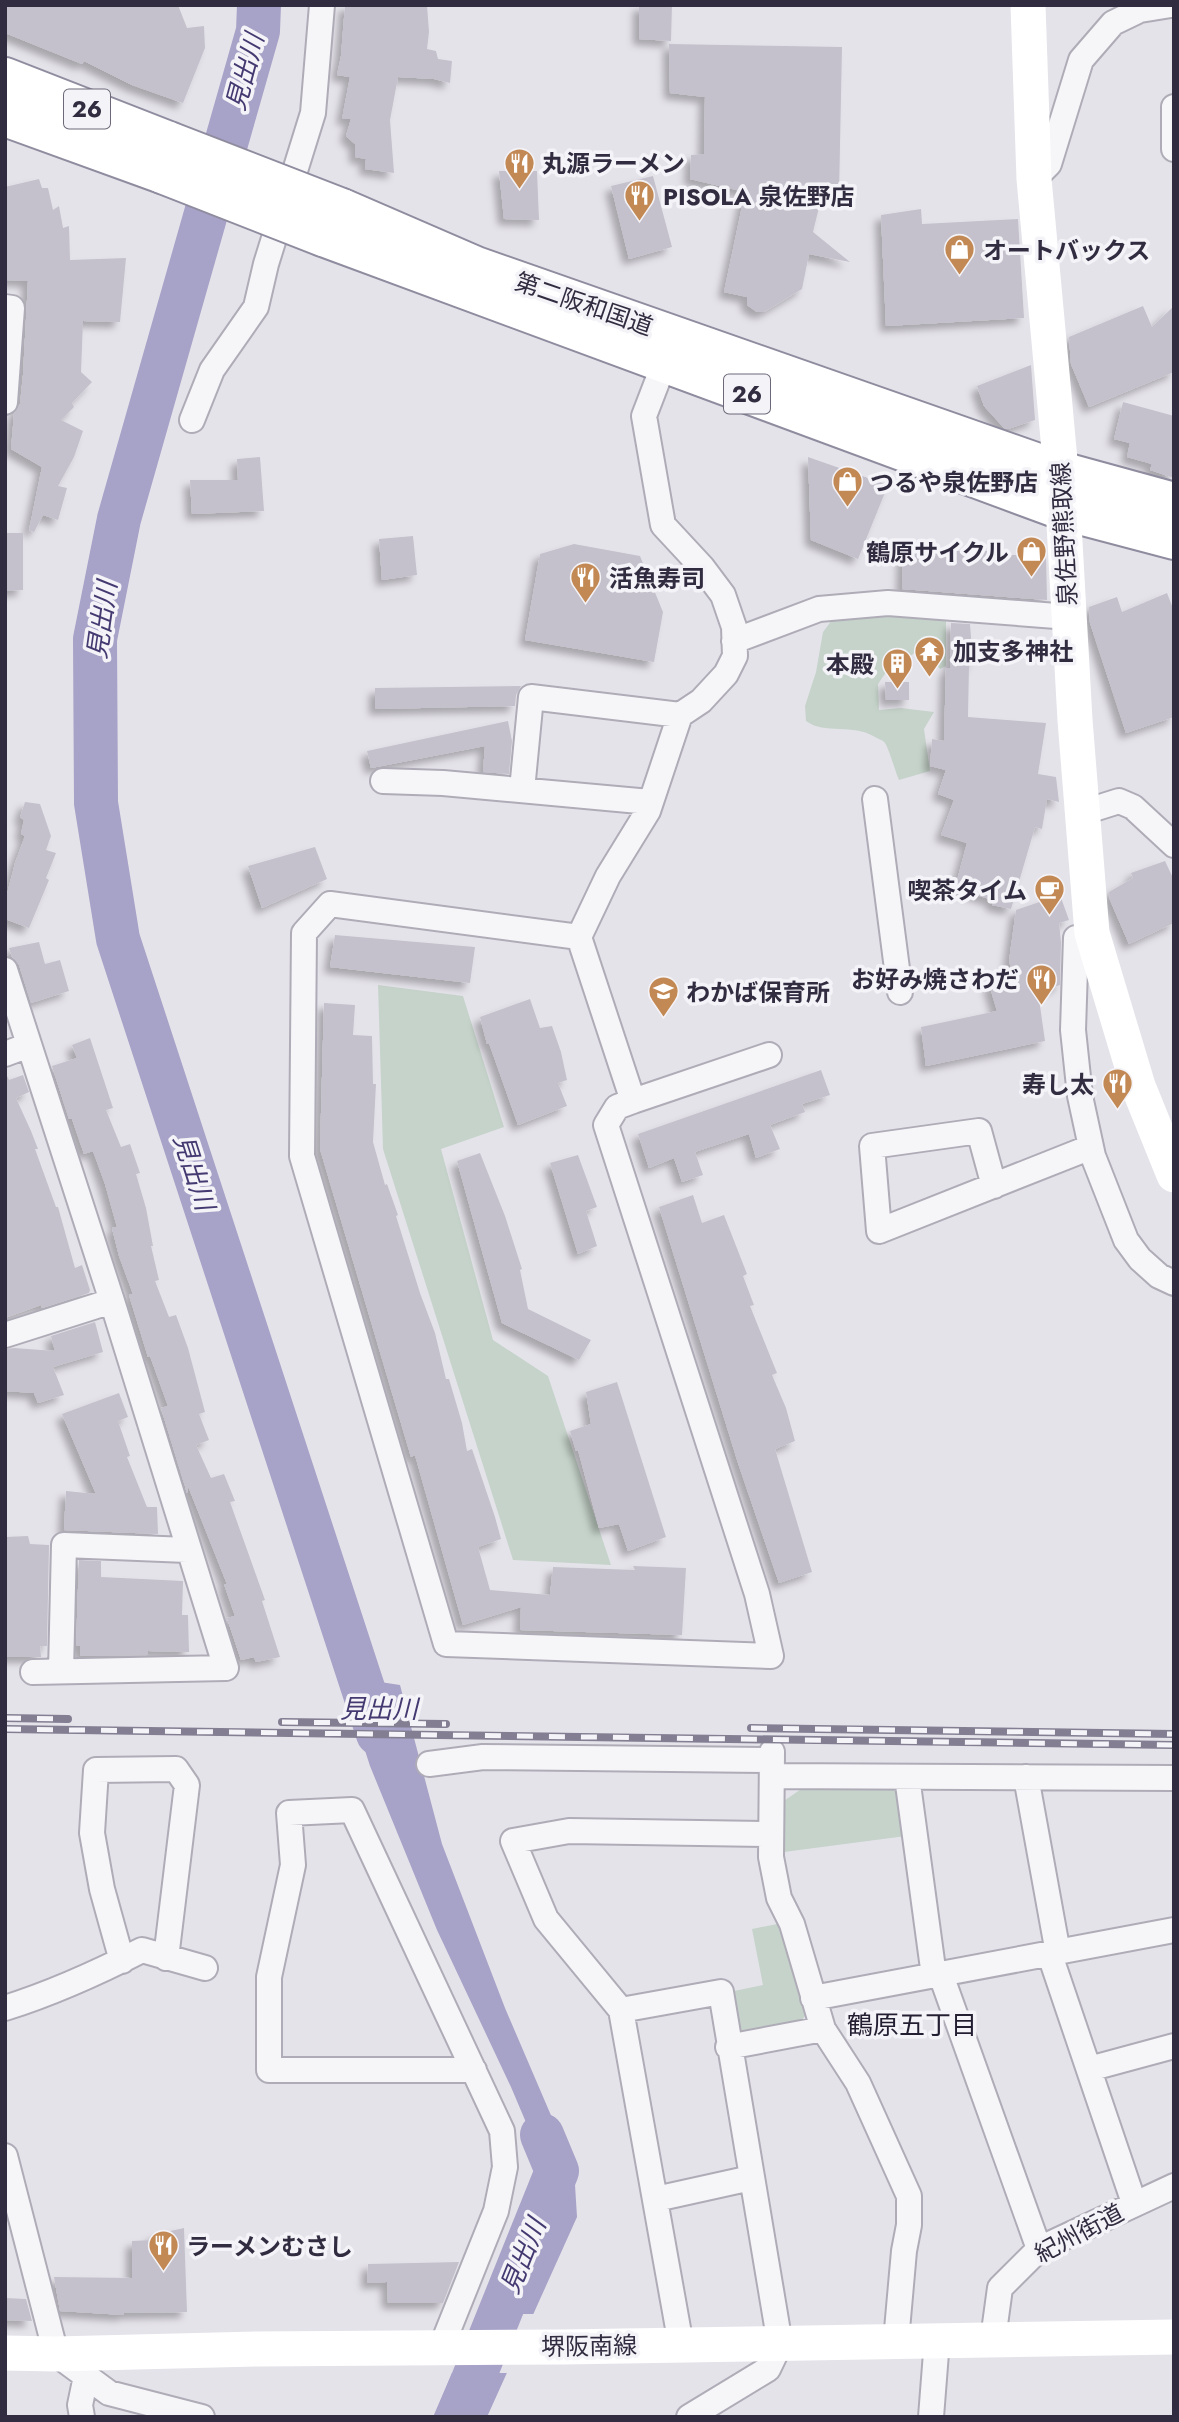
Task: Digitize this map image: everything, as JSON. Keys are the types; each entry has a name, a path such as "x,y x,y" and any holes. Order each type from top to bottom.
{"highway":[{"name":"第二阪和国道","path":"5,78 166,157 333,223 664,364 1064,512 1174,540"},
{"name":"第二阪和国道","path":"5,117 166,157"},
{"name":"第二阪和国道","path":"333,223 476,266 1061,471 1174,502"}],"main road":[{"name":"泉佐野熊取線","path":"1028,5 1034,179 1061,471 1081,813 1092,933 1138,1086 1174,1175"},
{"name":"堺阪南線","path":"5,2353 1174,2337"}],"street":[{"path":"192,420 212,370 256,307 266,264 313,113 322,5"},
{"path":"1034,179 1049,164 1081,60 1113,23 1140,10 1171,5"},
{"path":"1174,107 1174,149"},
{"path":"5,307 12,308 5,402"},
{"path":"634,1101 579,937 608,876 650,802 680,715 701,701 726,674 735,656 734,627 723,595 702,567 663,525 645,416 664,364"},
{"path":"734,641 820,609 888,603 1069,617"},
{"path":"522,790 531,697 680,715"},
{"path":"383,781 443,783 650,802"},
{"path":"876,799 900,992"},
{"path":"1081,813 1119,801 1133,807 1174,845"},
{"path":"579,937 330,904 304,933 302,1156 446,1644 771,1656 757,1594 606,1125 617,1107 769,1055"},
{"path":"1076,938 1073,1030 1080,1096 1091,1147 1126,1240 1159,1276 1174,1283"},
{"path":"5,970 226,1668 33,1672"},
{"path":"5,1054 29,1045"},
{"path":"994,1185 979,1131 872,1146 879,1231 1091,1147"},
{"path":"5,1335 112,1301"},
{"path":"61,1671 64,1545 187,1550"},
{"path":"429,1764 483,1757 772,1763 907,1777 1174,1778"},
{"path":"772,1763 771,1857 779,1898 792,1924 823,2029 858,2083 909,2196 909,2225 896,2340"},
{"path":"121,1961 102,1889 92,1833 96,1770 176,1769 187,1785 166,1958"},
{"path":"907,1777 938,1975 1039,2249"},
{"path":"1026,1777 1054,1954 1088,2069 1134,2203"},
{"path":"444,2348 496,2211 505,2167 502,2131 474,2070 352,1810 289,1813 293,1866 269,1977 270,2070 474,2070"},
{"path":"681,2345 621,2010 546,1919 513,1841 569,1831 770,1835"},
{"path":"813,1998 1174,1930"},
{"path":"5,2008 50,1994 142,1950 205,1968"},
{"path":"621,2010 720,1992 780,2344 768,2369 689,2417"},
{"path":"728,2047 823,2029"},
{"path":"1088,2069 1174,2046"},
{"path":"5,2156 56,2354 110,2393 202,2417"},
{"path":"656,2199 751,2178"},
{"name":"紀州街道","path":"993,2339 1000,2288 1039,2249 1174,2186"},
{"path":"931,2417 937,2340"},
{"path":"82,2417 80,2405 86,2376"}],"shaded area":[{"path":"891,610 946,615 946,666 940,669 920,649 906,659 907,675 889,668 878,684 879,710 901,708 934,712 924,729 930,771 899,780 883,741 866,733 813,725 806,721 805,706 816,672 823,632 832,620"},
{"path":"378,985 463,996 504,1127 441,1149 493,1340 548,1376 611,1565 513,1560 383,1149"},
{"path":"899,1784 906,1836 784,1852 778,1805 807,1785"},
{"path":"782,1923 805,2016 799,2024 750,2037 739,2031 734,1991 763,1985 752,1929"}],"water":[{"name":"見出川","path":"341,1676 400,1685 442,1844 505,2008 574,2169 577,2217 487,2417 433,2417 485,2296 526,2272 550,2217 547,2172 511,2087 437,1930 370,1766"}],"pier":[{"path":"474,2314 538,2314 511,2373 448,2373"}],"building":[{"path":"5,5 178,5 187,28 204,26 205,48 183,103 132,85 84,61 82,64 5,33"},
{"path":"345,5 427,5 427,49 436,51 438,59 452,61 450,83 434,79 398,77 390,120 394,173 365,169 366,159 355,157 355,144 346,136 351,119 342,119 350,77 337,75"},
{"path":"639,5 672,5 671,41 639,39"},
{"path":"669,44 842,47 839,195 822,195 813,232 850,262 809,254 802,289 764,312 757,312 747,305 747,297 724,292 745,192 690,179 691,155 704,154 705,97 670,93"},
{"path":"499,171 537,171 539,220 504,219"},
{"path":"653,176 672,247 629,259 611,186"},
{"path":"39,179 42,188 48,188 53,210 59,206 63,228 69,226 70,260 126,258 120,322 83,321 81,372 92,382 72,403 74,407 61,420 83,431 74,457 58,486 67,488 58,520 43,515 34,532 29,530 42,467 11,449 14,414 20,404 23,375 28,281 5,280 5,187"},
{"path":"921,209 922,224 1018,219 1024,318 886,326 881,215"},
{"path":"1143,306 1152,327 1174,306 1174,372 1089,407 1071,364 1069,337"},
{"path":"1031,365 1035,420 1004,428 984,406 977,386"},
{"path":"1123,402 1174,416 1174,478 1150,470 1152,464 1127,457 1130,443 1114,439"},
{"path":"260,457 264,511 192,514 190,480 238,480 237,459"},
{"path":"808,457 888,485 858,559 811,540"},
{"path":"5,533 23,533 23,590 5,591"},
{"path":"413,536 417,575 382,580 379,539"},
{"path":"574,544 640,556 663,612 654,662 525,640 540,554"},
{"path":"903,551 996,551 996,555 1046,555 1047,600 902,589"},
{"path":"1167,593 1174,611 1174,717 1126,733 1090,623 1089,607 1117,597 1122,612"},
{"path":"951,623 970,624 973,664 969,665 968,717 1046,723 1038,774 1056,777 1059,802 1047,799 1042,829 1035,827 1011,909 992,905 992,900 955,888 967,843 941,835 954,800 938,794 946,770 930,766 932,739 944,741 946,668 950,668"},
{"name":"本殿","path":"885,682 909,682 909,700 886,700"},
{"path":"521,686 516,695 515,706 375,709 375,688"},
{"path":"508,721 512,741 509,774 483,772 485,746 371,768 367,751"},
{"path":"25,802 40,804 51,836 46,850 56,853 46,878 49,880 29,928 5,919 5,902 25,836 21,834 24,820 20,817"},
{"path":"315,847 327,879 262,908 248,866"},
{"path":"1165,861 1174,880 1174,923 1129,944 1109,892 1133,878 1131,873"},
{"path":"1060,895 1069,920 1059,923 1060,985 1038,992 1045,1041 926,1066 921,1027 997,1011 989,984 1013,975 1009,961 1016,910"},
{"path":"335,935 475,947 470,983 330,967"},
{"path":"39,942 45,964 60,960 69,991 31,1003 19,965 9,948"},
{"path":"530,999 540,1028 552,1026 561,1052 567,1080 558,1083 567,1106 518,1125 489,1043 487,1044 480,1017"},
{"path":"324,1003 355,1005 353,1035 372,1036 373,1084 376,1084 373,1142 435,1333 446,1379 449,1379 467,1451 472,1449 501,1539 478,1547 490,1590 550,1595 553,1567 635,1570 633,1566 686,1568 682,1635 520,1630 521,1607 463,1625 415,1455 411,1457 320,1149"},
{"path":"90,1038 113,1108 106,1110 121,1147 130,1144 140,1173 136,1174 146,1208 159,1280 155,1281 169,1317 176,1315 205,1412 199,1414 209,1440 196,1445 211,1478 224,1474 235,1501 230,1502 265,1600 262,1601 280,1657 256,1662 254,1657 241,1660 227,1618 235,1616 224,1584 227,1584 188,1486 187,1493 161,1408 168,1406 150,1356 148,1357 129,1295 133,1294 119,1256 112,1228 117,1227 105,1184 93,1151 84,1154 72,1119 69,1119 52,1066 77,1058 72,1045"},
{"path":"821,1070 830,1095 802,1104 805,1112 770,1125 780,1149 756,1158 749,1134 695,1152 703,1175 682,1182 674,1158 649,1168 638,1134"},
{"path":"5,1072 9,1080 23,1075 29,1092 16,1098 38,1149 35,1149 58,1207 75,1268 82,1265 90,1290 89,1293 42,1308 41,1305 5,1318"},
{"path":"480,1153 522,1269 520,1270 528,1309 591,1340 579,1360 502,1323 457,1161"},
{"path":"578,1155 597,1207 586,1211 597,1246 578,1254 550,1163"},
{"path":"693,1195 702,1223 724,1215 747,1274 743,1276 754,1305 750,1306 777,1373 772,1375 786,1408 795,1441 775,1449 812,1572 779,1583 738,1463 659,1207"},
{"path":"95,1322 103,1352 53,1367 64,1395 38,1403 34,1393 5,1391 5,1349 55,1351 51,1336"},
{"path":"617,1382 666,1537 628,1551 619,1524 599,1528 578,1450 576,1451 570,1431 591,1424 586,1392"},
{"path":"119,1393 128,1417 118,1421 130,1456 127,1457 147,1507 157,1507 158,1534 64,1530 66,1491 96,1494 62,1414"},
{"path":"28,1536 30,1544 49,1545 47,1646 40,1646 41,1657 5,1657 5,1537"},
{"path":"79,1560 101,1561 101,1577 183,1581 182,1615 188,1615 189,1652 148,1651 148,1655 80,1656 80,1646 76,1646"},
{"path":"184,2228 187,2312 124,2315 60,2311 54,2277 132,2278 132,2241 152,2240 152,2235"},
{"path":"459,2262 443,2303 388,2303 387,2282 367,2283 368,2264"},
{"path":"5,2298 26,2299 32,2321 5,2320"}],"waterway":[{"name":"見出川","path":"259,5 258,31 119,519 95,639 96,803 118,939 378,1734"},
{"name":"見出川","path":"458,2417 557,2171 542,2135"}],"railway":[{"path":"5,1718 68,1719"},
{"path":"282,1722 446,1724"},
{"path":"751,1728 1174,1734"},
{"path":"5,1729 1174,1745"}],"place":[{"name":"丸源ラーメン","path":"519,190"},
{"name":"PISOLA 泉佐野店","path":"640,223"},
{"name":"オートバックス","path":"960,277"},
{"name":"つるや泉佐野店","path":"847,509"},
{"name":"鶴原サイクル","path":"1032,579"},
{"name":"活魚寿司","path":"586,605"},
{"name":"加支多神社","path":"930,678"},
{"name":"本殿","path":"897,691"},
{"name":"喫茶タイム","path":"1050,917"},
{"name":"お好み焼さわだ","path":"1042,1006"},
{"name":"わかば保育所","path":"663,1019"},
{"name":"寿し太","path":"1117,1111"},
{"name":"ラーメンむさし","path":"163,2273"}],"district":[{"name":"鶴原五丁目","path":"912,2025"}]}
